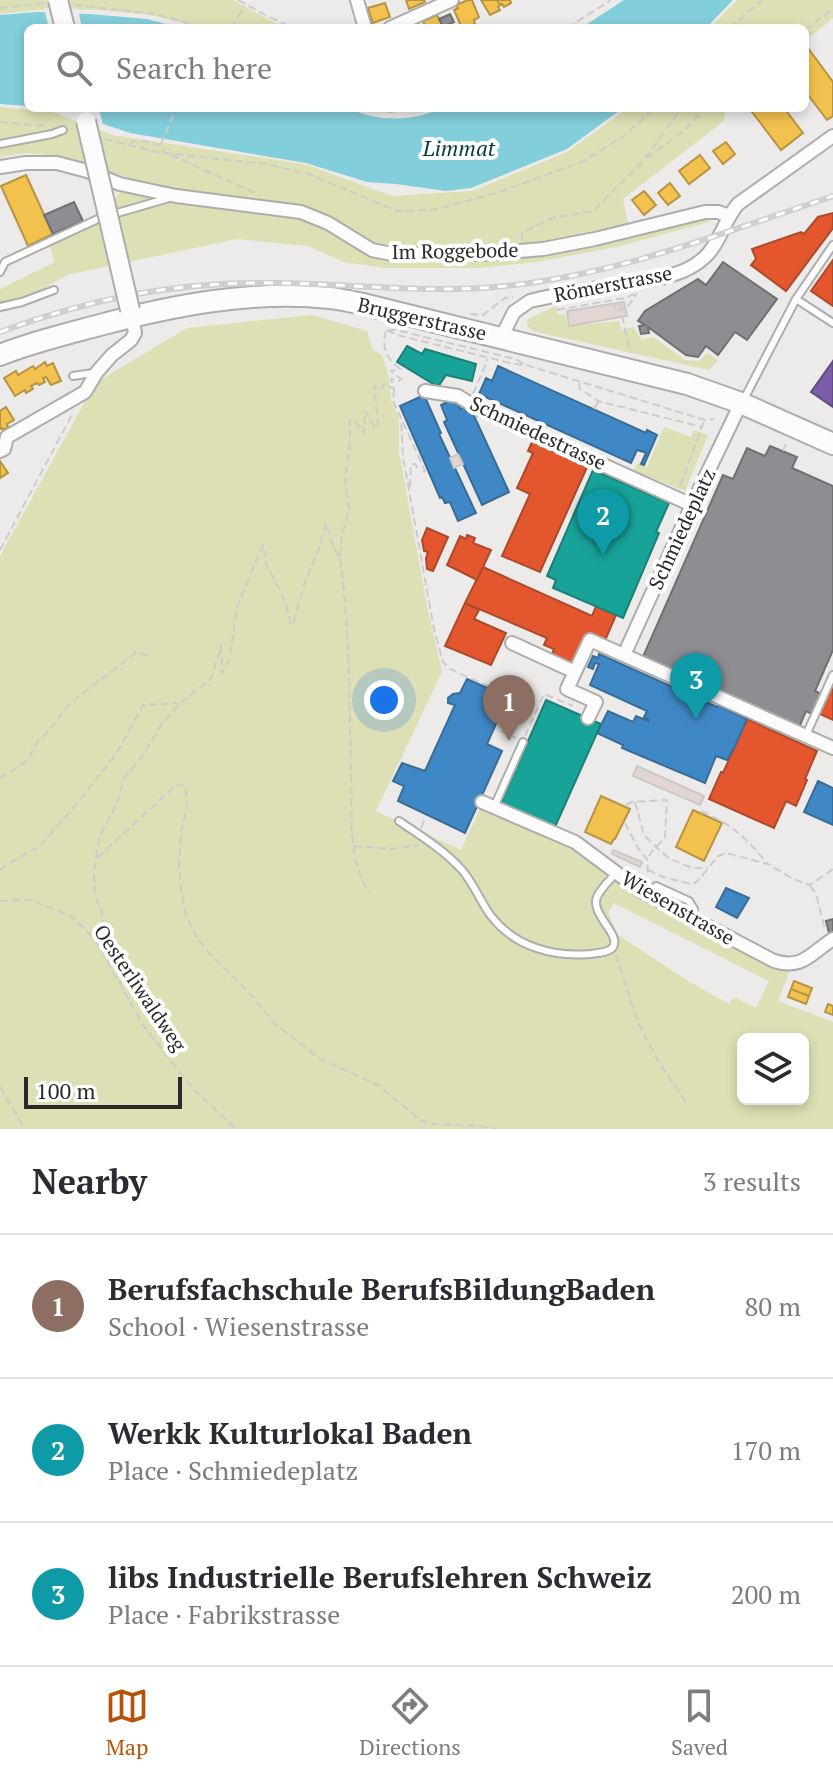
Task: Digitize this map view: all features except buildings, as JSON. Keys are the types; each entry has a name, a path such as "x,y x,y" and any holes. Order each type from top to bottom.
{"main road":[{"path":"56,2 64,24"},
{"path":"86,121 131,314"},
{"name":"Bruggerstrasse","path":"0,355 131,314 255,297 329,298 379,308 500,346 656,375 741,403 833,444"}],"street":[{"path":"357,0 364,24"},
{"path":"399,24 452,0"},
{"name":"Römerstrasse","path":"500,346 514,312 530,301 659,278 697,264 707,255 738,204 833,136"},
{"name":"Im Roggebode","path":"0,167 57,163 120,184 176,196 301,212 328,223 372,250 392,254 484,254 543,249 705,212 729,216"},
{"path":"0,451 4,449 7,437 85,392 112,355 131,340 135,333 131,314"},
{"name":"Schmiedestrasse","path":"425,391 458,396 479,409 692,505"},
{"name":"Schmiedeplatz","path":"624,655 741,403"},
{"path":"588,718 596,702 567,689 590,640 833,748"},
{"path":"512,643 575,672"},
{"name":"Wiesenstrasse","path":"488,804 575,842 641,891 770,959 786,964 803,961 829,938"}],"lane":[{"path":"0,144 63,130"},
{"path":"0,272 5,262 100,218 176,196"},
{"path":"741,403 796,299 833,245"},
{"path":"0,307 54,290"},
{"path":"796,299 833,323"},
{"path":"73,376 97,372"},
{"path":"806,735 833,675"},
{"path":"488,804 523,742"},
{"path":"399,821 461,869 493,919 524,943 544,951 566,955 598,953 614,946 596,903 598,895 616,873"},
{"path":"656,886 692,904 691,917"}],"path":[{"path":"238,0 285,24"},
{"path":"573,24 611,0"},
{"path":"735,24 762,0"},
{"path":"0,8 56,2 155,14 192,24"},
{"path":"234,24 246,5"},
{"path":"809,27 833,9"},
{"path":"160,145 174,112"},
{"path":"103,139 165,153 265,164 309,174 397,211 433,210 497,193 584,161 625,135 651,112"},
{"path":"643,161 679,112"},
{"path":"522,233 552,218 593,211 643,161 681,133 702,112"},
{"path":"0,122 63,130"},
{"path":"130,145 133,141 160,145 165,153 260,195"},
{"path":"557,310 625,298 639,290 627,308 616,311 614,305 620,304 623,316 630,355"},
{"path":"465,313 483,315 505,298 530,301"},
{"path":"387,330 500,346 526,365 705,420 714,419"},
{"path":"387,330 397,335 526,365"},
{"path":"387,330 383,342 386,352 400,369 391,371 402,380 391,378 393,401 425,471 421,473 415,464 411,464 409,489"},
{"path":"469,402 489,358"},
{"path":"581,382 579,388 598,401 702,427"},
{"path":"369,892 359,873 353,846 347,626 340,558 349,510 345,474 350,420 353,419 364,433 365,411 377,427 374,386 382,389 383,384 394,389"},
{"path":"0,550 85,392"},
{"path":"594,409 598,401"},
{"path":"401,418 403,457 434,629 443,662 450,669 513,697 498,730 523,742 544,694 567,704"},
{"path":"675,497 705,420"},
{"path":"783,451 787,442"},
{"path":"292,632 305,582 318,553 326,523 340,558"},
{"path":"96,941 102,929 94,872 99,838 117,804 124,778 180,703 211,679 221,645 221,671 224,672 234,636 238,604 263,545 266,563 284,597 293,624"},
{"path":"0,778 29,758 38,741 69,704 137,652 148,656"},
{"path":"0,870 40,846 76,805 116,754 143,705 180,703"},
{"path":"97,858 175,786 182,784 186,789 187,805 181,833 181,890 185,912 195,935 208,952 275,1024 320,1059 378,1085 420,1120 431,1124 497,1129"},
{"path":"626,805 667,800 665,838 647,859"},
{"path":"635,802 644,835 656,847 670,859 692,868 708,868"},
{"path":"701,811 725,822 746,838 768,864"},
{"path":"625,823 647,859 648,870 641,891"},
{"path":"353,846 391,849 430,843"},
{"path":"648,870 691,884 697,882 718,856 726,853 768,864 810,885 816,894 829,938"},
{"path":"810,885 833,869"},
{"name":"Oesterliwaldweg","path":"0,901 31,900 73,917 96,941 143,1025 193,1089 236,1129"},
{"path":"614,946 639,1025 686,1102"},
{"path":"0,1087 25,1129"}],"green space":[{"path":"0,0 233,0 277,24 185,24 151,15 97,10 37,10 0,14"},
{"path":"737,0 833,0 833,18 809,38 809,24 714,24"},
{"path":"0,107 24,109 24,112 53,112 111,135 304,164 392,196 472,191 567,152 622,112 725,112 724,121 623,199 630,233 707,216 709,222 616,247 536,262 480,268 386,268 344,262 308,246 237,239 67,275 0,313 0,289 55,262 50,247 88,227 133,179 59,156 27,153 0,157"},
{"path":"557,305 557,315 565,314 568,326 619,321 622,330 633,327 642,340 653,337 685,360 699,361 707,353 718,360 709,370 532,331 527,320"},
{"path":"312,315 367,331 373,350 382,355 389,377 391,401 399,417 399,452 442,672 376,811 461,850 483,802 561,835 628,882 792,964 778,1001 833,1022 833,1129 0,1129 0,556 95,383 187,328","holes":["614,903 769,981 756,1008 734,997 729,1004 618,935 608,913"]},
{"path":"664,427 691,437 694,430 708,435 685,491 634,471 637,463 647,467"}],"water":[{"path":"624,0 733,0 710,24 587,24"},
{"path":"37,12 89,14 147,19 166,24 24,24 24,106 0,104 0,15"},
{"name":"Limmat","path":"67,112 359,112 384,118 408,118 431,112 618,112 567,149 471,188 446,191 367,182 306,163 130,133"}],"pier":[{"path":"44,8 78,9 81,24 48,24"},
{"path":"68,112 100,112 104,129 69,117"}],"railway":[{"path":"0,332 102,301 206,285 278,283 441,289 539,282 666,252 833,196"}],"place":[{"name":"Werkk Kulturlokal Baden","path":"603,555"},
{"name":"libs Industrielle Berufslehren Schweiz","path":"696,719"},
{"name":"Berufsfachschule BerufsBildungBaden","path":"509,741"}]}
